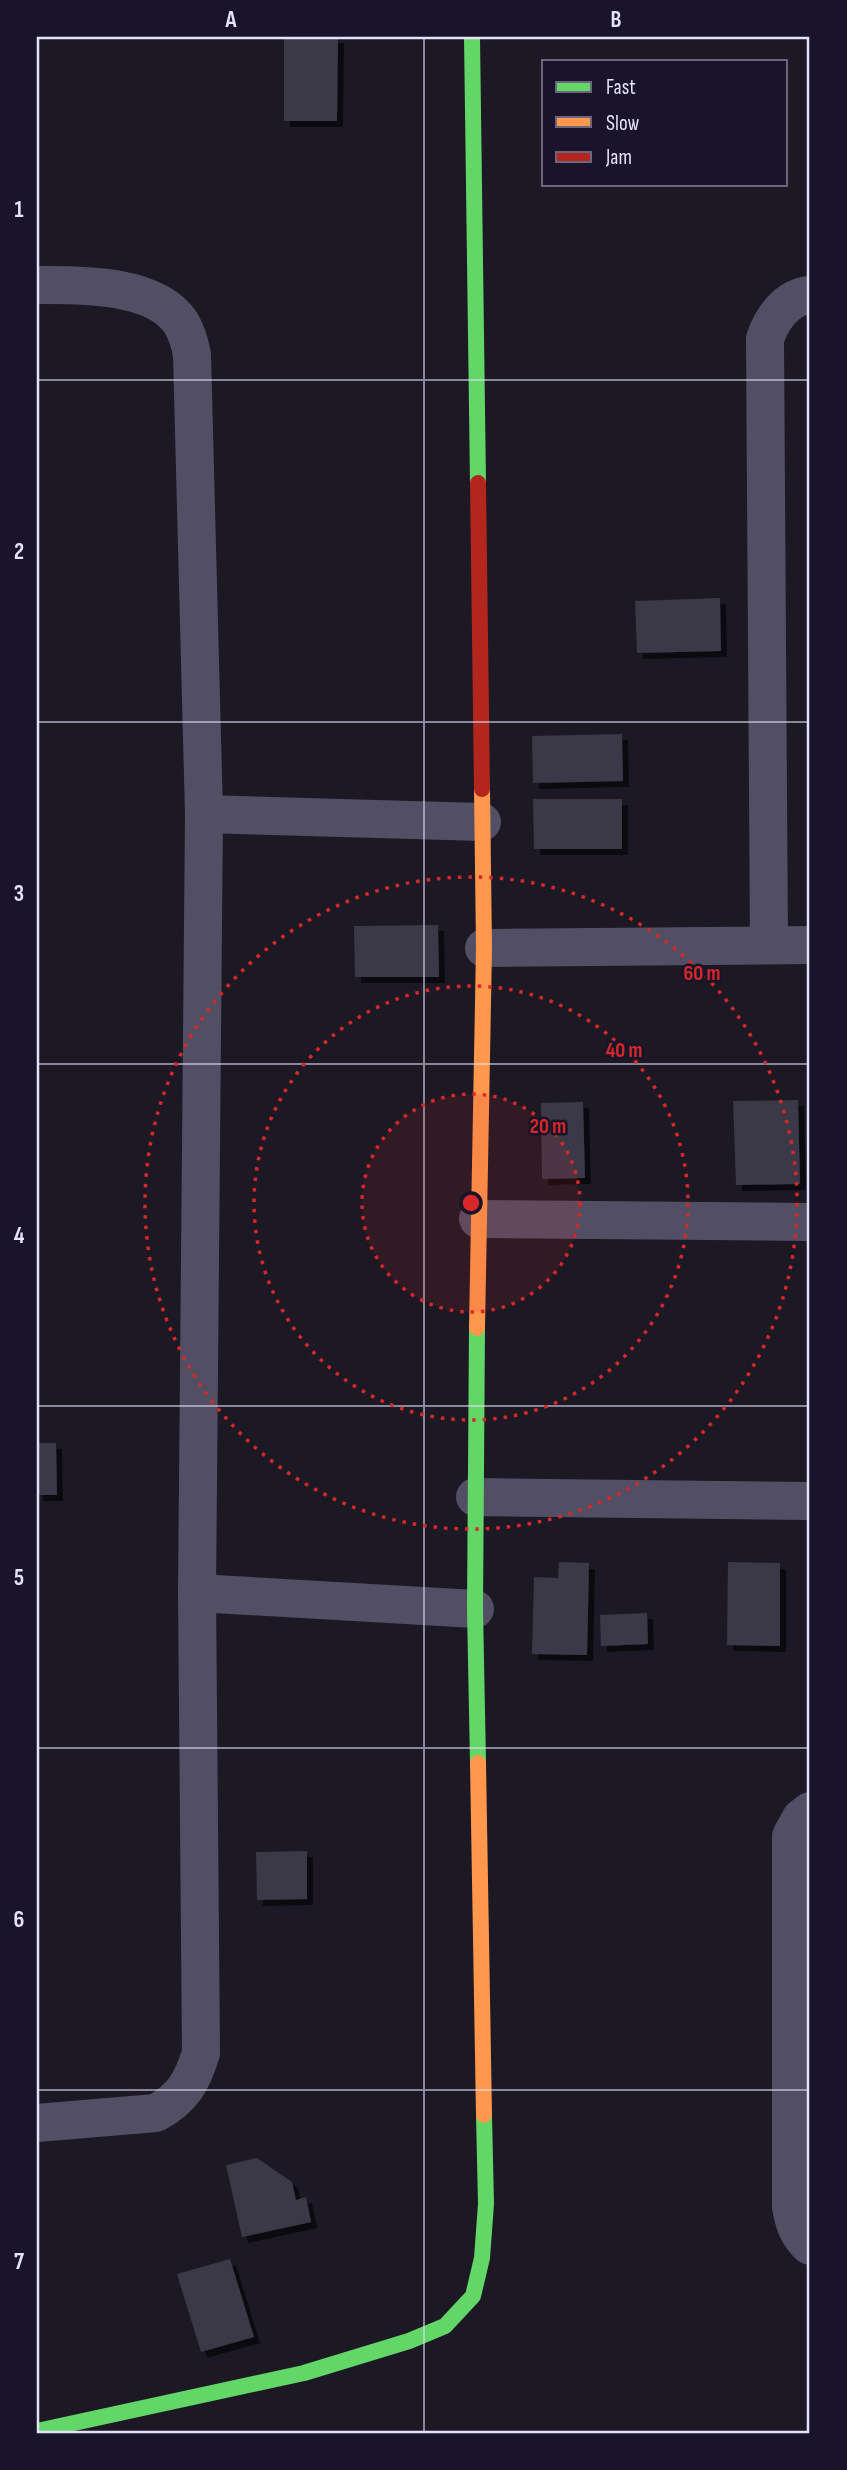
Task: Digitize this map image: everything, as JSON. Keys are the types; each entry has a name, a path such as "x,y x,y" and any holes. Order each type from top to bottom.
{"street":[{"path":"37,2431 304,2373 409,2341 445,2326 473,2295 482,2258 485,2204 475,1497 484,948 471,37"},
{"path":"37,285 101,288 152,298 175,316 188,338 192,355 204,814 197,1593 201,2053 195,2074 173,2104 156,2113 37,2123"},
{"path":"769,945 765,339 770,324 778,313 803,296 810,295"},
{"path":"204,814 482,822"},
{"path":"484,948 810,945"},
{"path":"478,1219 810,1222"},
{"path":"475,1497 810,1501"},
{"path":"197,1593 475,1609"},
{"path":"810,1811 801,1818 791,1836 791,2207 793,2222 800,2237 810,2246"}],"building":[{"path":"284,37 338,37 337,121 284,121"},
{"path":"720,598 721,651 637,653 635,601"},
{"path":"622,734 623,781 533,783 532,736"},
{"path":"533,799 622,799 622,849 534,849"},
{"path":"438,925 439,977 355,977 354,926"},
{"path":"798,1100 800,1184 736,1185 733,1101"},
{"path":"583,1102 585,1178 542,1179 541,1103"},
{"path":"37,1443 56,1443 57,1495 37,1495"},
{"path":"559,1562 589,1563 587,1655 532,1654 534,1577 558,1578"},
{"path":"728,1562 780,1563 780,1646 727,1645"},
{"path":"647,1613 648,1644 601,1646 600,1615"},
{"path":"307,1851 307,1899 257,1900 256,1852"},
{"path":"257,2158 292,2182 296,2200 306,2197 311,2222 242,2237 226,2165"},
{"path":"230,2259 254,2337 201,2352 177,2274"}],"traffic: fast":[{"path":"472,37 478,483"},
{"path":"477,1328 475,1609 478,1763"},
{"path":"37,2431 304,2373 409,2341 445,2326 473,2296 482,2258 486,2204 484,2115"}],"traffic: slow":[{"path":"477,1328 484,948 482,789"},
{"path":"478,1763 484,2115"}],"traffic: jam":[{"path":"478,483 482,789"}]}
